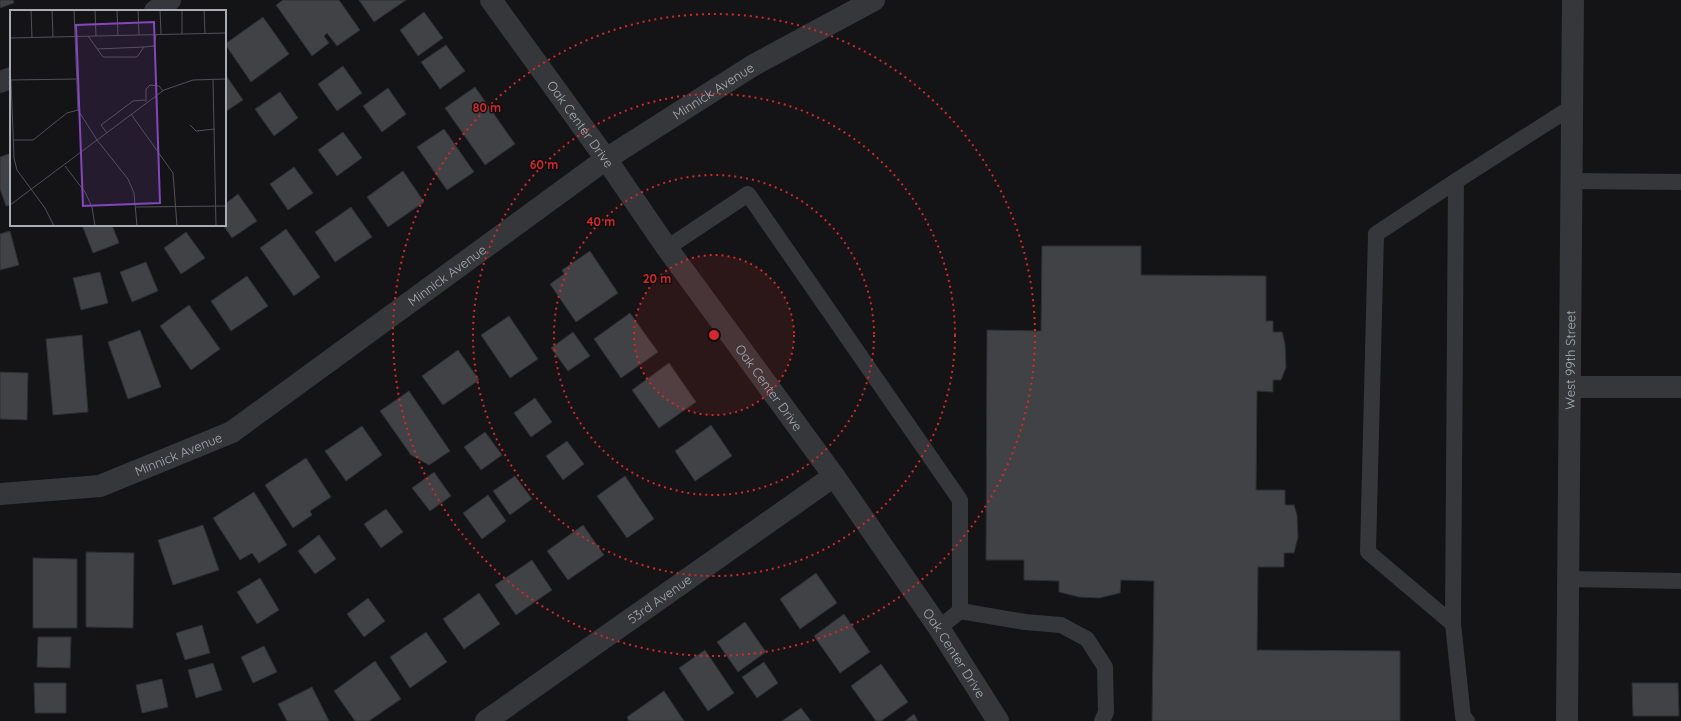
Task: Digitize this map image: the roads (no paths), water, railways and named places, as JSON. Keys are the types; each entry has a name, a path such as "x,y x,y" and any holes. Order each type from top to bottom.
{"street":[{"path":"156,10 170,0"},
{"name":"Oak Center Drive","path":"491,0 606,159 667,248 834,476 939,628 998,721"},
{"name":"Minnick Avenue","path":"0,494 100,486 232,432 606,159 752,66 874,0"},
{"name":"West 99th Street","path":"1567,721 1573,0"},
{"path":"0,82 10,78"},
{"path":"1570,386 1681,387"},
{"name":"53rd Avenue","path":"486,721 834,476"}],"lane":[{"path":"1454,624 1368,552 1376,234 1572,107"},
{"path":"1456,181 1454,624 1463,717 1468,721"},
{"path":"1572,181 1681,182"},
{"path":"667,248 748,194 960,500 960,611"},
{"path":"1568,579 1681,580"},
{"path":"939,628 960,611 1024,622 1061,625 1087,639 1105,667 1106,712 1102,721"}]}
